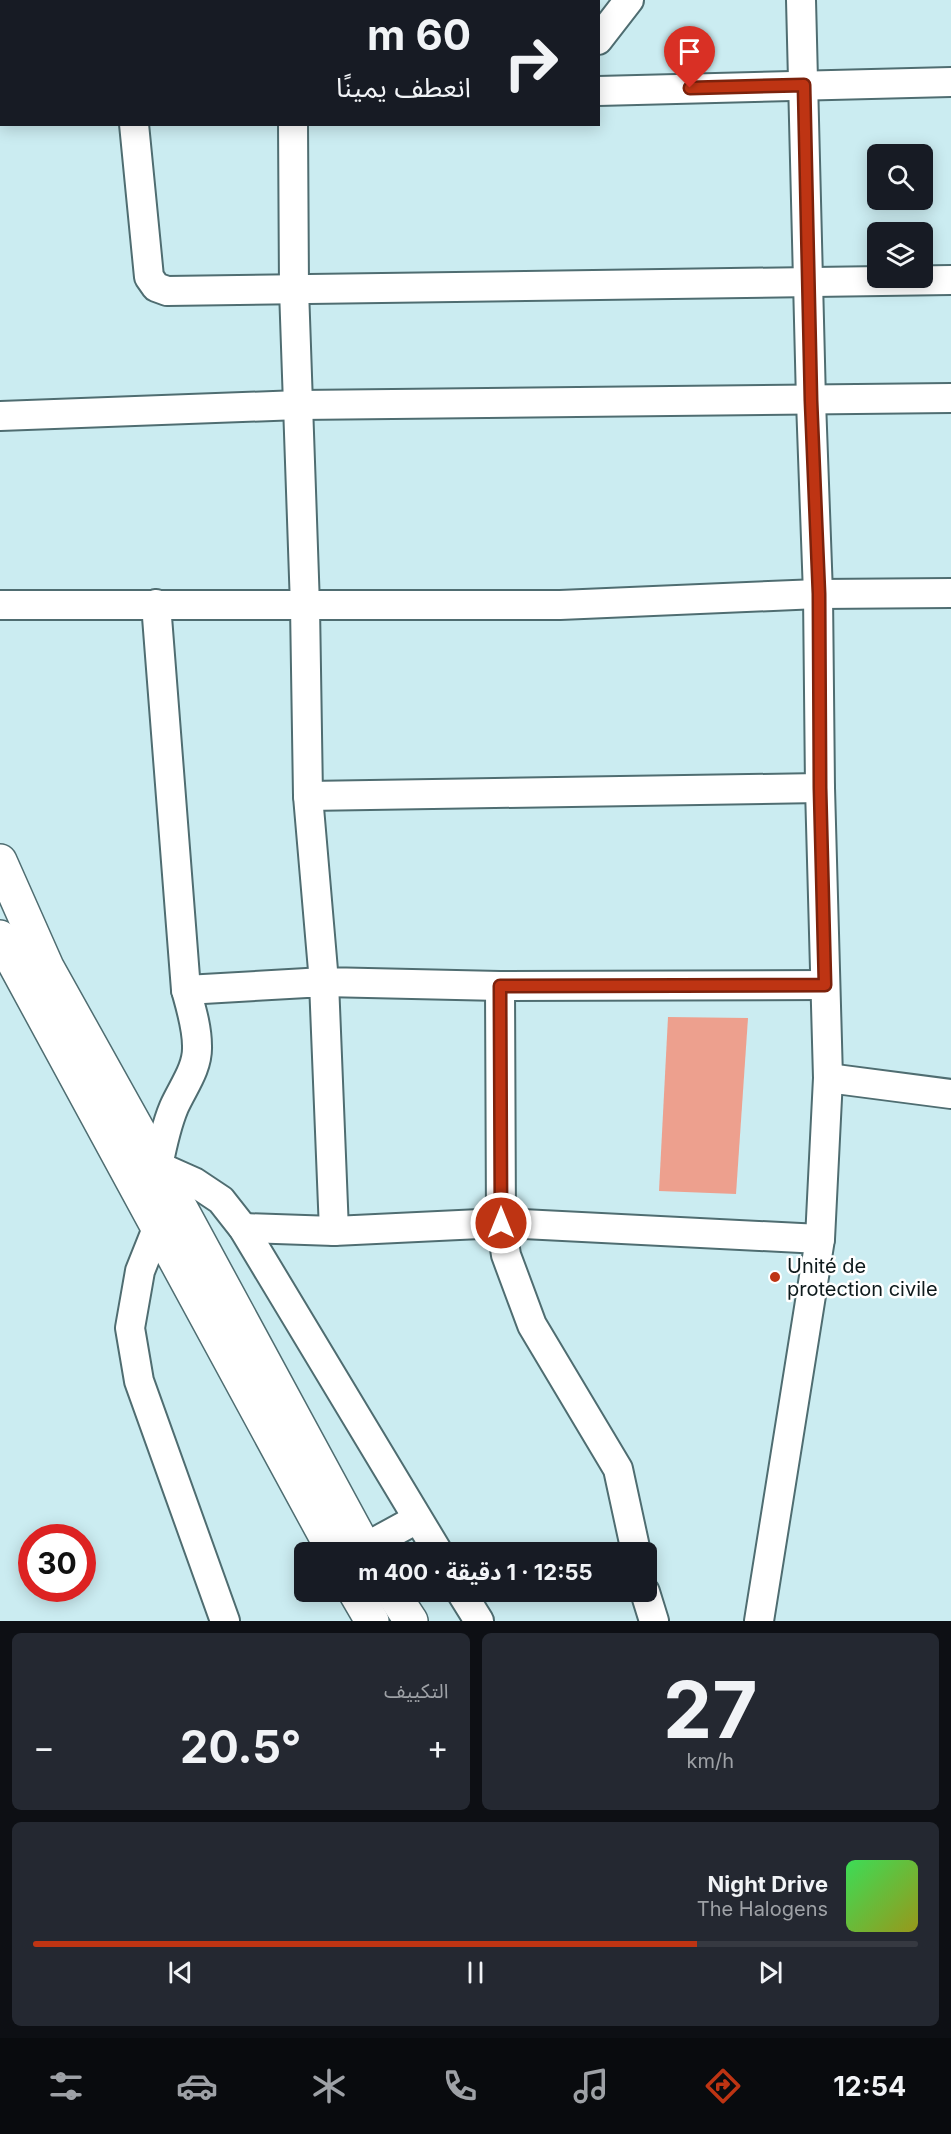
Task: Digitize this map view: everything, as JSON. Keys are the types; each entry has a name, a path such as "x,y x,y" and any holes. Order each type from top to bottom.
{"main road":[{"path":"0,861 46,968 158,1166 350,1542"},
{"path":"0,937 158,1226 350,1542"},
{"path":"361,1602 372,1621"},
{"path":"399,1602 411,1621"}],"street":[{"path":"600,37 629,0"},
{"path":"759,1621 820,1239 828,1078 820,788 819,594 811,401 801,0"},
{"path":"600,91 951,82"},
{"path":"134,126 149,277 156,287 167,291 951,280"},
{"path":"293,126 294,290 305,606 308,796 324,982 334,1231"},
{"path":"0,416 299,405 951,398"},
{"path":"0,605 560,605 819,594 951,593"},
{"path":"156,604 186,990 193,1014 198,1047 192,1073 166,1127 158,1166 194,1182 221,1200 243,1228 432,1542"},
{"path":"308,796 820,788"},
{"path":"186,990 324,982 500,986 825,985"},
{"path":"500,986 501,1223 506,1256 532,1325 618,1469 634,1542"},
{"path":"828,1078 951,1094"},
{"path":"243,1228 334,1231 501,1223 820,1239"},
{"path":"158,1226 140,1271 130,1328 139,1381 225,1621"},
{"path":"372,1542 417,1519"},
{"path":"467,1602 478,1621"},
{"path":"648,1602 654,1621"}],"shaded area":[{"path":"668,1017 748,1018 736,1194 659,1191"}],"place":[{"name":"Unité de protection civile","path":"775,1277"}],"route":[{"path":"501,1223 500,986 825,985 820,788 819,594 811,401 804,85 690,88"}]}
